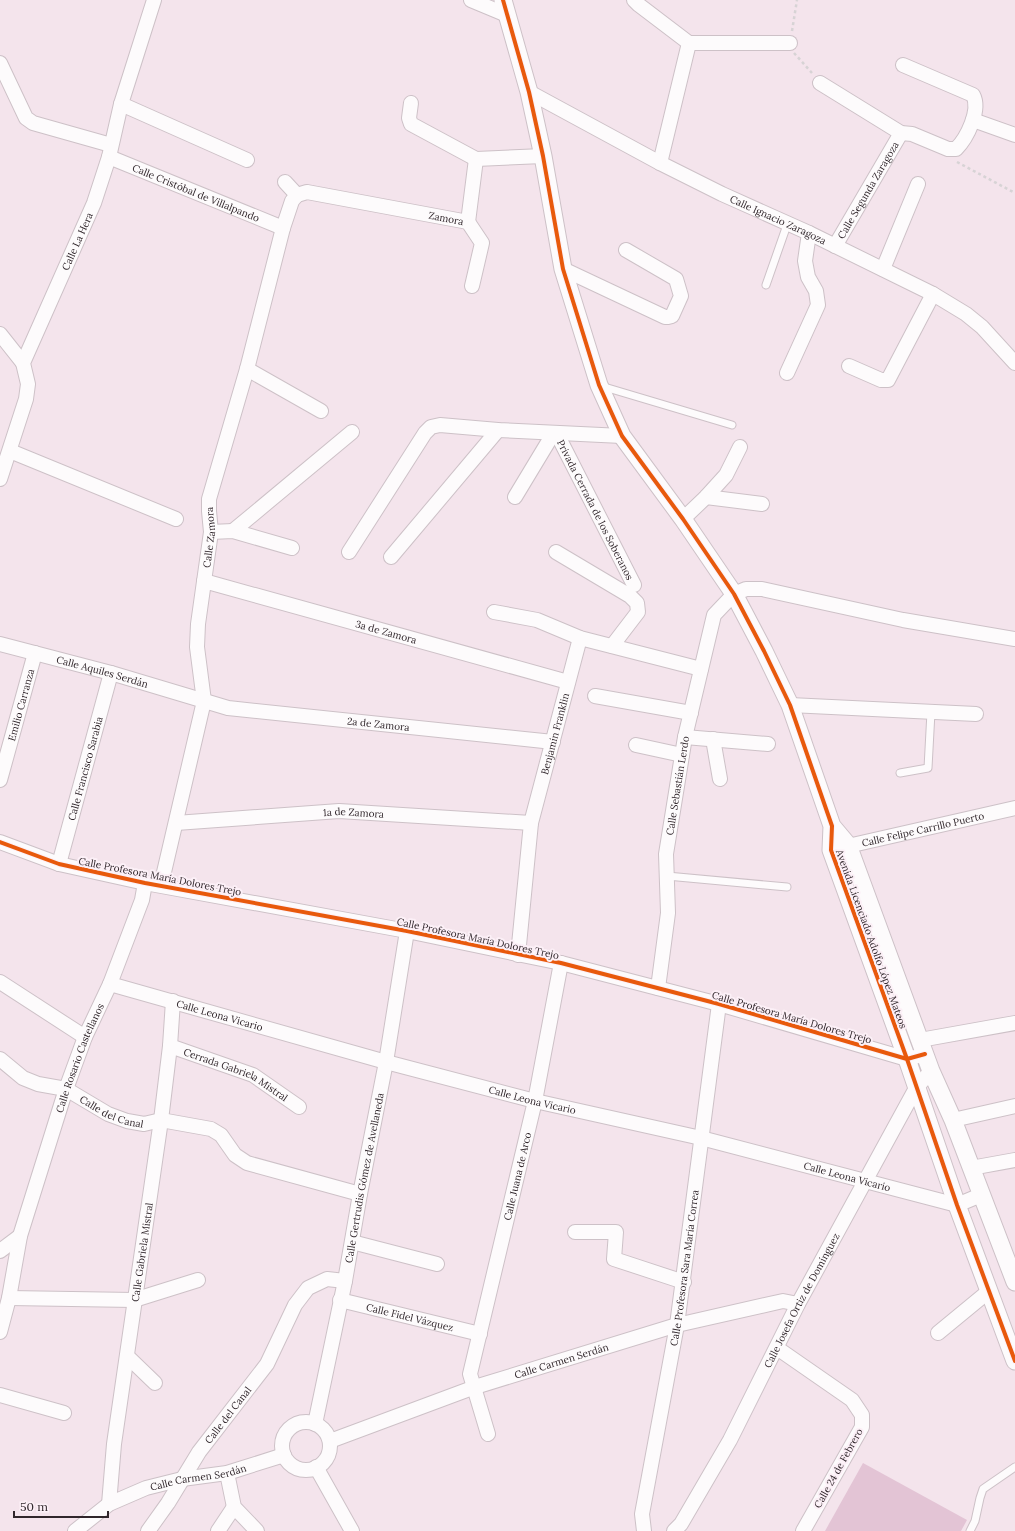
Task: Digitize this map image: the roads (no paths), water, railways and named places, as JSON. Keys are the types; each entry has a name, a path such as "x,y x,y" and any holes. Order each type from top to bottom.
{"street":[{"name":"Calle La Hera","path":"23,363 94,203 110,151 121,104 154,0"},
{"path":"471,0 505,8"},
{"path":"634,0 689,43 790,43"},
{"name":"Avenida Licenciado Adolfo López Mateos","path":"505,8 529,92 543,156 563,269 599,385 622,436 734,594 790,705 832,826 848,845 931,1071 953,1120 1015,1282"},
{"path":"660,163 689,43"},
{"name":"Calle Cristóbal de Villalpando","path":"0,63 26,118 33,124 110,151 282,228"},
{"path":"820,83 901,133 912,134 948,149 956,149 962,143 973,120 976,100 973,95 902,65"},
{"name":"Calle Ignacio Zaragoza","path":"529,92 660,163 933,294 966,314 982,328 1015,363"},
{"path":"411,103 409,118 411,124 476,159 543,156"},
{"path":"121,104 247,160"},
{"path":"973,120 1015,135"},
{"name":"Calle Segunda Zaragoza","path":"835,246 901,133"},
{"name":"Zamora","path":"297,196 307,192 468,222 476,159"},
{"path":"285,182 297,196"},
{"path":"883,269 918,184"},
{"name":"Calle Zamora","path":"161,885 204,701 197,647 198,624 212,532 209,499 247,369 282,228 292,201 297,196"},
{"path":"468,222 482,243 472,286"},
{"path":"787,373 818,305 816,291 808,277 805,261 808,233"},
{"path":"563,269 665,316 672,316 681,296 676,279 626,250"},
{"path":"849,366 881,380 888,380 933,294"},
{"path":"0,334 23,363 28,384 26,399 0,479"},
{"path":"247,369 321,411"},
{"name":"Privada Cerrada de los Soberanos","path":"349,552 425,433 431,427 440,425 555,434 622,436"},
{"path":"391,556 498,430"},
{"path":"233,531 352,432"},
{"path":"515,497 555,434"},
{"name":"Privada Cerrada de los Soberanos","path":"555,434 634,586"},
{"path":"682,520 706,497 726,474 740,447"},
{"path":"10,451 176,519"},
{"path":"706,497 762,504"},
{"path":"212,532 233,531 292,548"},
{"path":"556,552 630,596 637,603 638,612 612,646"},
{"name":"3a de Zamora","path":"204,581 568,682"},
{"path":"734,594 746,589 762,589 903,620 1015,639"},
{"name":"Calle Sebastián Lerdo","path":"658,988 668,914 666,854 685,737 714,615 734,594"},
{"path":"494,612 537,620 580,638 701,669"},
{"name":"Benjamín Franklin","path":"518,956 531,822 580,638"},
{"name":"Calle Aquiles Serdán","path":"0,644 204,701"},
{"name":"Emilio Carranza","path":"0,780 35,653"},
{"name":"Calle Francisco Sarabia","path":"59,864 111,674"},
{"path":"595,696 691,713"},
{"name":"2a de Zamora","path":"204,701 228,708 553,742"},
{"path":"790,705 976,714"},
{"path":"685,737 768,744"},
{"path":"713,739 720,779"},
{"path":"636,745 682,755"},
{"name":"Calle Felipe Carrillo Puerto","path":"831,850 1015,808"},
{"name":"1a de Zamora","path":"176,823 339,811 531,822"},
{"name":"Avenida Licenciado Adolfo López Mateos","path":"832,826 831,850 907,1059 957,1205 1015,1361"},
{"name":"Calle Profesora María Dolores Trejo","path":"0,842 59,864 145,883 407,931 518,956 561,963 719,1004 907,1059"},
{"name":"Calle Rosario Castellanos","path":"0,1332 9,1298 20,1236 66,1089 84,1037 110,984 142,900 145,883"},
{"name":"Calle Gertrudis Gómez de Avellaneda","path":"315,1424 345,1281 360,1194 386,1062 407,931"},
{"name":"Calle Juana de Arco","path":"488,1434 470,1374 535,1101 561,963"},
{"path":"0,982 84,1037"},
{"name":"Calle Leona Vicario","path":"110,984 386,1062 535,1101 701,1138 957,1205"},
{"name":"Calle Gabriela Mistral","path":"109,1504 114,1444 161,1120 170,1046 173,1001"},
{"name":"Calle Profesora Sara María Correa","path":"644,1531 642,1514 684,1282 719,1004"},
{"path":"907,1059 923,1047 1015,1023"},
{"name":"Cerrada Gabriela Mistral","path":"170,1046 253,1075 299,1108"},
{"name":"Calle del Canal","path":"0,1060 23,1078 38,1084 66,1089 108,1114 127,1121 144,1124 161,1120 211,1129 221,1135 235,1155 247,1163 360,1194"},
{"name":"Calle Josefa Ortiz de Domínguez","path":"674,1531 681,1524 730,1440 798,1304 916,1088 931,1071"},
{"path":"953,1120 1015,1106"},
{"path":"971,1168 1015,1160"},
{"path":"957,1205 981,1195"},
{"path":"575,1232 616,1232 614,1259 684,1282"},
{"path":"0,1251 20,1236"},
{"path":"352,1242 437,1264"},
{"path":"9,1298 134,1300 198,1280"},
{"name":"Calle del Canal","path":"148,1531 168,1503 199,1452 268,1364 295,1305 308,1288 327,1280 345,1281"},
{"path":"938,1334 989,1291"},
{"name":"Calle Fidel Vázquez","path":"340,1300 480,1334"},
{"name":"Calle Carmen Serdán","path":"330,1441 475,1387 677,1325 783,1301 798,1304"},
{"name":"Calle 24 de Febrero","path":"777,1348 852,1400 862,1415 862,1427 803,1531"},
{"path":"127,1356 155,1383"},
{"path":"0,1395 64,1413"},
{"path":"307,1422 322,1428 330,1441 328,1456 323,1463 309,1469 301,1469 294,1466 284,1455 282,1447 283,1439 292,1427 299,1423 307,1422"},
{"name":"Calle Carmen Serdán","path":"75,1531 109,1504 146,1488 182,1479 227,1473 284,1455"},
{"path":"316,1467 352,1531"},
{"path":"227,1473 234,1507 257,1531"},
{"path":"218,1531 234,1507"}],"lane":[{"path":"766,285 788,225"},
{"path":"599,385 732,425"},
{"path":"900,773 928,768 930,712"},
{"path":"667,876 787,887"},
{"path":"970,1531 975,1522 983,1489 1015,1467"}]}
